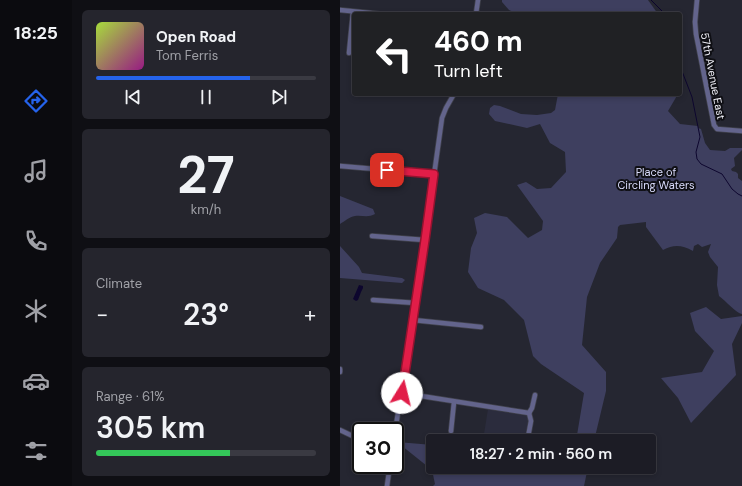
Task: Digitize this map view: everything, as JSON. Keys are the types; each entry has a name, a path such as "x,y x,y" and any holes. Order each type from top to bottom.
{"street":[{"path":"476,12 478,0"},
{"name":"57th Avenue East","path":"697,0 696,34 714,125 718,129 742,131"},
{"path":"340,10 353,12"},
{"path":"348,53 352,20"},
{"path":"397,422 416,303 442,118 453,96"},
{"path":"340,166 434,174"},
{"path":"372,236 425,240"},
{"path":"373,300 416,303"},
{"path":"413,320 481,327"},
{"path":"402,393 529,413"},
{"path":"529,434 531,421 529,413 532,408 535,395"},
{"path":"451,431 454,402"},
{"path":"340,430 352,436"},
{"path":"387,486 389,474"}],"shaded area":[{"path":"359,285 363,286 363,288 358,300 356,301 353,299"},
{"path":"488,409 528,416 529,418 526,434 484,434"}],"green space":[{"path":"502,0 648,0 657,12 514,12 509,10"},
{"name":"Place of Circling Waters","path":"558,96 677,96 668,111 680,124 698,126 698,128 701,129 705,143 710,150 725,151 730,148 742,148 742,150 734,158 735,166 731,169 738,174 738,178 742,181 742,314 719,296 717,285 718,267 708,252 711,244 702,247 698,244 694,246 693,251 685,247 678,246 663,250 646,227 646,222 620,225 618,227 617,238 600,263 587,297 582,345 606,372 606,391 596,434 577,434 584,393 541,364 533,356 524,320 504,300 478,288 468,272 471,248 477,233 474,218 485,213 507,217 528,238 542,230 543,221 517,185 526,182 537,189 551,188 566,172 565,152 550,143 540,124 527,128 495,121 489,114 490,108 494,105 500,106 521,114 537,115 551,113 555,110"},
{"path":"340,196 373,209 375,214 370,216 349,218 340,224"},
{"path":"340,246 359,267 362,273 402,278 405,280 402,283 340,278"},
{"path":"706,307 721,319 742,316 742,323 732,344 736,375 691,423 678,398 661,378 702,372 714,351 695,331 690,313"},
{"path":"404,443 426,444 426,465 404,448"},
{"path":"433,474 587,474 584,486 433,486 435,484"}],"waterway":[{"path":"651,0 663,12"},
{"path":"682,71 692,97 700,137 696,152 697,159 701,164 722,174 732,189 742,196"}],"route":[{"path":"387,170 434,174 402,393"}]}
